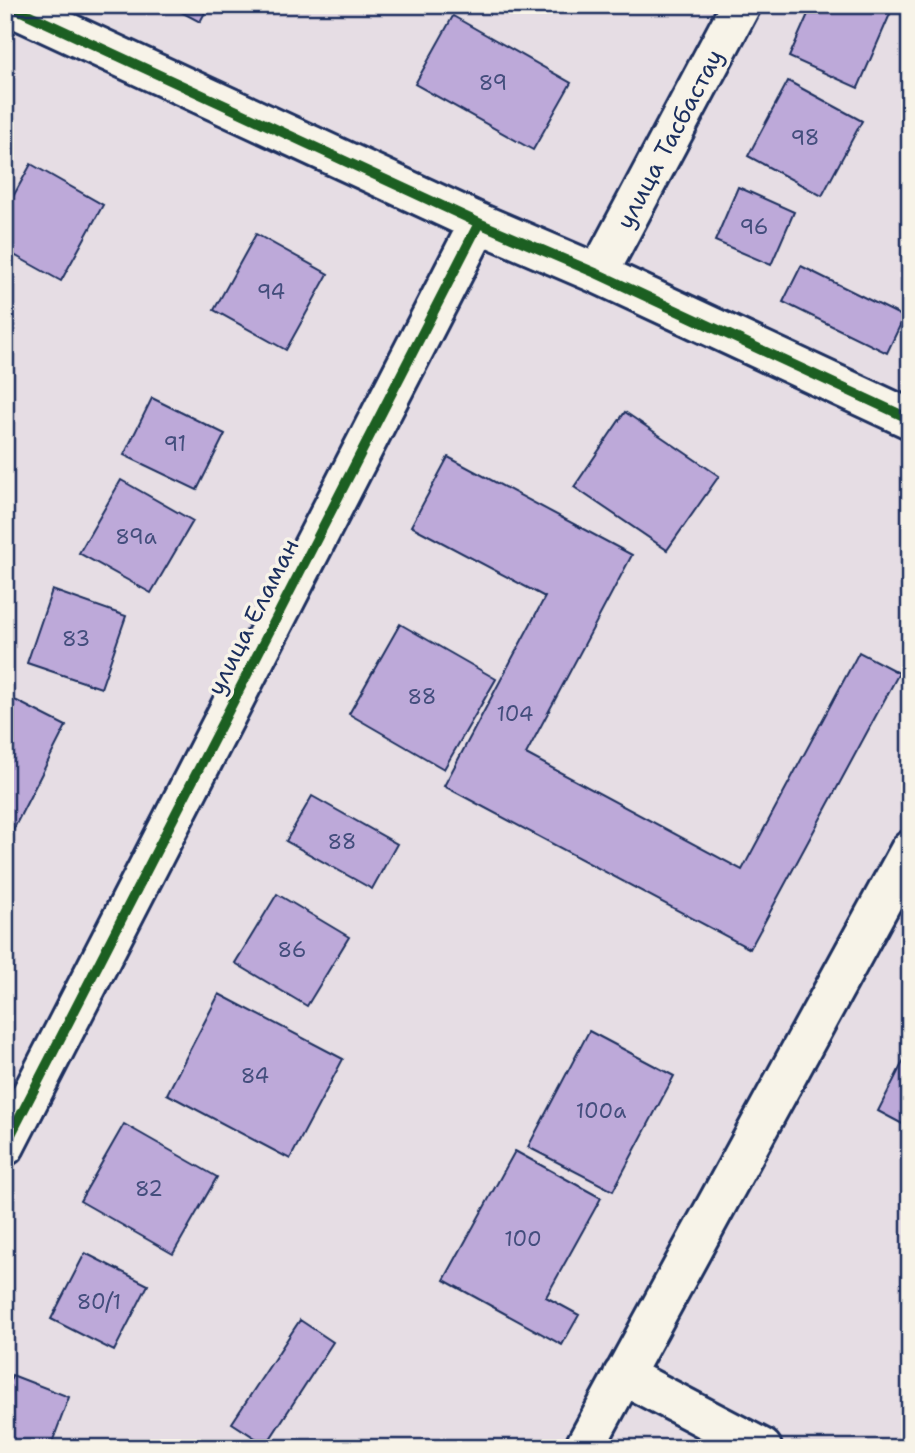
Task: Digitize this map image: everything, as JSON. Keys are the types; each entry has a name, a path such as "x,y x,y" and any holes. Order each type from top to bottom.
{"street":[{"path":"8,5 910,419"},
{"name":"улица Тасбастау","path":"598,274 741,5"},
{"name":"улица Еламан","path":"5,1146 479,223"},
{"path":"584,1448 910,850"},
{"path":"624,1375 762,1448"}],"building":[{"path":"168,5 209,5 200,22"},
{"path":"812,5 894,5 858,88 789,57"},
{"path":"453,16 571,83 533,150 415,84"},
{"path":"788,81 862,121 822,196 748,156"},
{"path":"31,164 103,205 61,281 5,250 5,211"},
{"path":"738,187 794,212 771,265 715,241"},
{"path":"256,234 328,274 286,350 214,310"},
{"path":"801,266 904,317 887,353 783,302"},
{"path":"152,398 225,434 197,490 124,455"},
{"path":"625,412 719,476 667,550 574,487"},
{"path":"448,457 632,555 526,754 742,870 859,652 899,673 750,949 444,786 545,597 411,526"},
{"path":"121,480 193,521 151,593 79,553"},
{"path":"52,590 126,616 101,688 27,663"},
{"path":"400,624 496,679 444,769 349,714"},
{"path":"5,695 66,726 12,832 5,828"},
{"path":"312,796 397,844 372,889 286,841"},
{"path":"277,894 349,937 307,1006 235,963"},
{"path":"219,994 343,1059 290,1159 167,1094"},
{"path":"589,1031 674,1076 613,1191 528,1147"},
{"path":"910,1048 910,1128 878,1111"},
{"path":"124,1124 217,1177 173,1254 80,1201"},
{"path":"515,1151 601,1198 546,1297 579,1315 562,1345 444,1280"},
{"path":"85,1253 148,1285 114,1351 51,1319"},
{"path":"300,1320 333,1342 266,1445 232,1423"},
{"path":"12,1375 69,1397 50,1448 5,1448 5,1392"}],"cycle path":[{"path":"8,5 910,419"},
{"path":"5,1146 479,223"}]}
